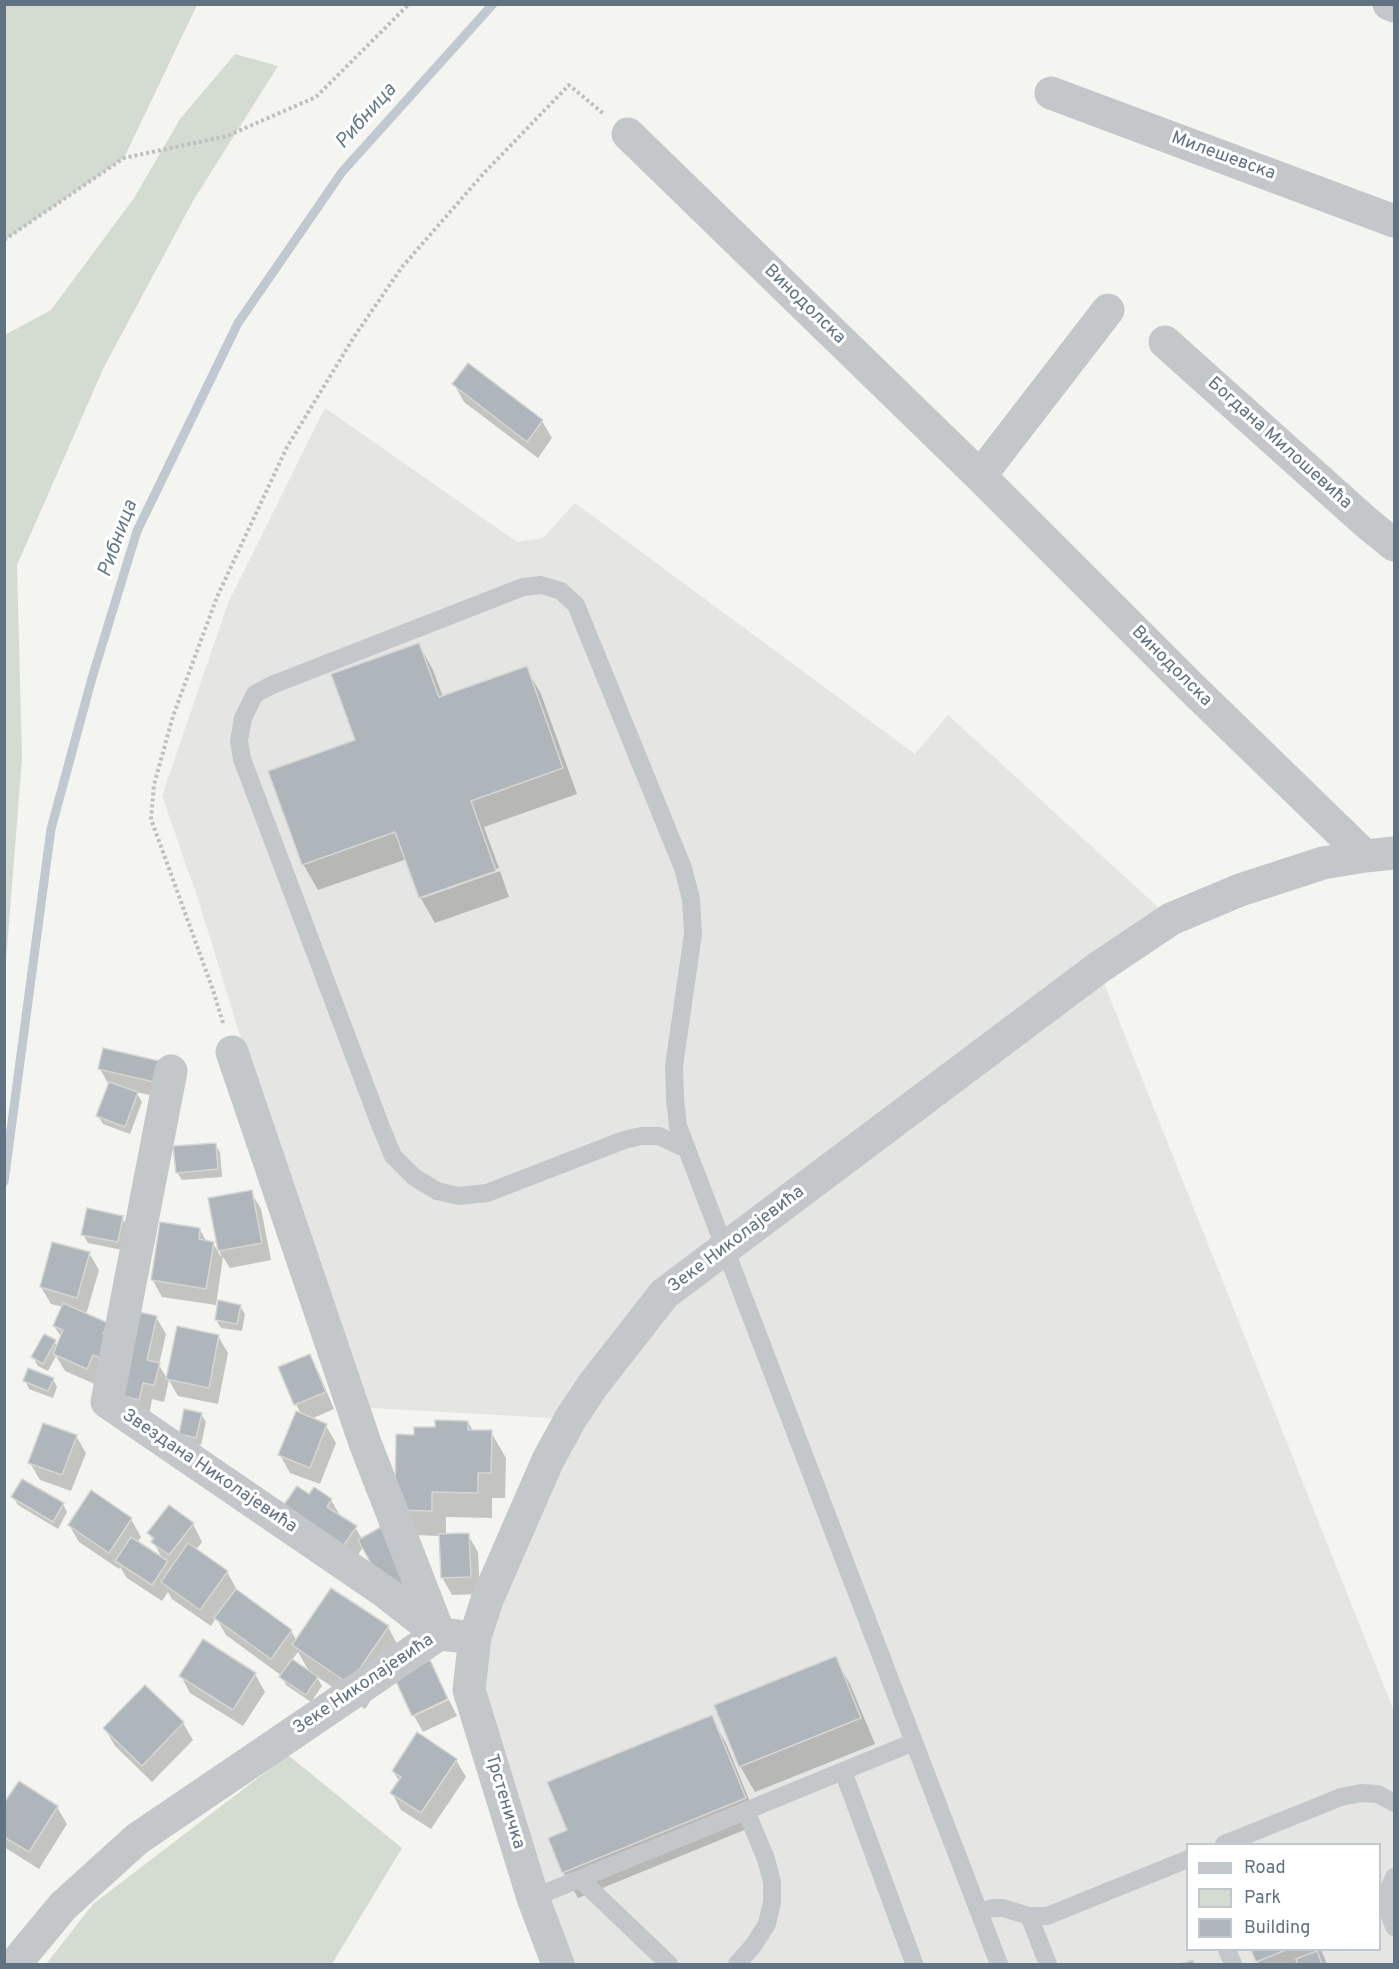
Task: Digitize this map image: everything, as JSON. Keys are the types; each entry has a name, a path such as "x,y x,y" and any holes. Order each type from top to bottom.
{"street":[{"path":"1389,4 1395,6"},
{"name":"Милешевска","path":"1051,93 1395,221"},
{"name":"Винодолска","path":"628,134 980,476 1192,688 1380,855"},
{"path":"980,476 1108,310"},
{"name":"Богдана Милошевића","path":"1165,342 1358,515 1395,545"},
{"name":"Зеке Николајевића","path":"15,1965 63,1906 137,1839 439,1634 475,1637 487,1600 548,1461 571,1418 593,1385 664,1294 1098,968 1171,919 1240,890 1323,863 1380,855"},
{"name":"Звездана Николајевића","path":"232,1052 365,1443 439,1634 469,1690"},
{"name":"Звездана Николајевића","path":"171,1071 107,1402 385,1592 439,1634"},
{"name":"Трстеничка","path":"475,1637 469,1690 533,1898 558,1965"}],"lane":[{"path":"687,1149 659,1136 641,1136 624,1140 487,1193 459,1196 437,1191 414,1177 393,1156 242,759 239,741 243,718 255,694 272,685 523,587 541,585 561,591 576,605 683,868 691,899 693,934 674,1066 678,1126 726,1247 999,1965"},
{"path":"533,1898 914,1742"},
{"path":"843,1771 914,1963"},
{"path":"1229,1843 1341,1797 1361,1793 1378,1794 1395,1803"},
{"path":"737,1965 767,1924 772,1902 772,1882 766,1859 746,1811"},
{"path":"979,1912 992,1908 1003,1908 1029,1916 1047,1916 1186,1860"},
{"path":"1395,1877 1387,1894 1387,1908 1395,1927"},
{"path":"580,1879 669,1965"},
{"path":"1029,1916 1048,1965"},
{"path":"1227,1951 1233,1965"}],"path":[{"path":"4,240 124,158 227,136 316,97 409,4"},
{"path":"232,1052 213,990 152,819 154,785 173,716 217,597 287,447 354,337 402,267 484,173 569,85 628,134"}],"shaded area":[{"path":"325,408 517,542 543,538 575,503 915,754 948,715 1171,919 1098,968 1394,1711 1394,1964 558,1964 469,1690 570,1419 354,1407 199,902 162,796 228,603"}],"green space":[{"path":"4,5 197,5 124,158 5,240"},
{"path":"235,54 278,66 193,201 104,367 17,565 22,759 5,974 5,335 51,310 134,198 180,119"},
{"path":"288,1755 402,1848 332,1964 46,1964 93,1904"}],"building":[{"path":"468,363 543,420 527,442 452,384"},
{"path":"419,643 439,697 527,666 563,768 471,801 496,871 419,898 395,832 302,865 268,771 355,740 331,674"},
{"path":"103,1048 159,1061 154,1082 98,1069"},
{"path":"109,1082 138,1092 125,1127 96,1116"},
{"path":"216,1143 218,1169 176,1173 173,1146"},
{"path":"252,1190 262,1243 218,1251 208,1198"},
{"path":"87,1208 123,1216 118,1242 81,1235"},
{"path":"160,1222 200,1228 199,1239 214,1242 206,1289 151,1280"},
{"path":"52,1242 90,1252 77,1298 40,1287"},
{"path":"218,1300 241,1305 237,1324 215,1320"},
{"path":"63,1303 108,1323 103,1334 110,1338 101,1358 93,1355 87,1369 53,1354 63,1330 53,1326"},
{"path":"139,1312 157,1316 147,1360 160,1363 154,1385 143,1383 139,1400 120,1395"},
{"path":"177,1326 219,1335 209,1388 166,1379"},
{"path":"44,1334 56,1340 43,1364 31,1357"},
{"path":"310,1354 326,1392 294,1405 278,1367"},
{"path":"28,1368 54,1378 48,1391 23,1381"},
{"path":"184,1409 202,1413 196,1438 179,1434"},
{"path":"296,1411 327,1424 310,1468 278,1455"},
{"path":"435,1420 468,1421 468,1430 492,1430 491,1473 478,1473 478,1493 432,1492 432,1511 395,1510 396,1434 414,1435 414,1427 435,1427"},
{"path":"43,1423 77,1435 62,1475 28,1463"},
{"path":"22,1479 64,1503 53,1522 11,1497"},
{"path":"297,1486 309,1494 314,1487 332,1499 327,1507 357,1526 343,1546 283,1506"},
{"path":"91,1490 132,1518 109,1553 68,1525"},
{"path":"169,1505 194,1523 169,1555 151,1542 154,1538 147,1533"},
{"path":"381,1527 415,1583 402,1591 379,1578 358,1540"},
{"path":"469,1533 471,1577 441,1578 439,1534"},
{"path":"131,1537 168,1561 152,1585 115,1561"},
{"path":"188,1543 228,1571 200,1610 161,1582"},
{"path":"331,1588 389,1626 349,1684 292,1645"},
{"path":"236,1589 292,1630 271,1659 214,1618"},
{"path":"203,1639 256,1673 233,1710 179,1676"},
{"path":"836,1656 861,1718 739,1767 714,1705"},
{"path":"292,1659 318,1677 306,1695 279,1677"},
{"path":"430,1660 448,1699 412,1716 394,1677"},
{"path":"145,1685 184,1722 142,1766 103,1728"},
{"path":"712,1715 746,1798 562,1873 548,1838 567,1830 547,1782"},
{"path":"417,1732 457,1759 421,1813 390,1793 401,1777 392,1771"},
{"path":"19,1781 58,1806 29,1852 4,1837 4,1803"},
{"path":"1251,1951 1284,1951 1256,1962"},
{"path":"1317,1951 1322,1964 1298,1964 1296,1959"},
{"path":"1193,1960 1194,1964 1180,1964"}],"waterway":[{"name":"Рибница","path":"4,1182 51,829 92,678 137,531 238,323 342,172 493,4"}]}
